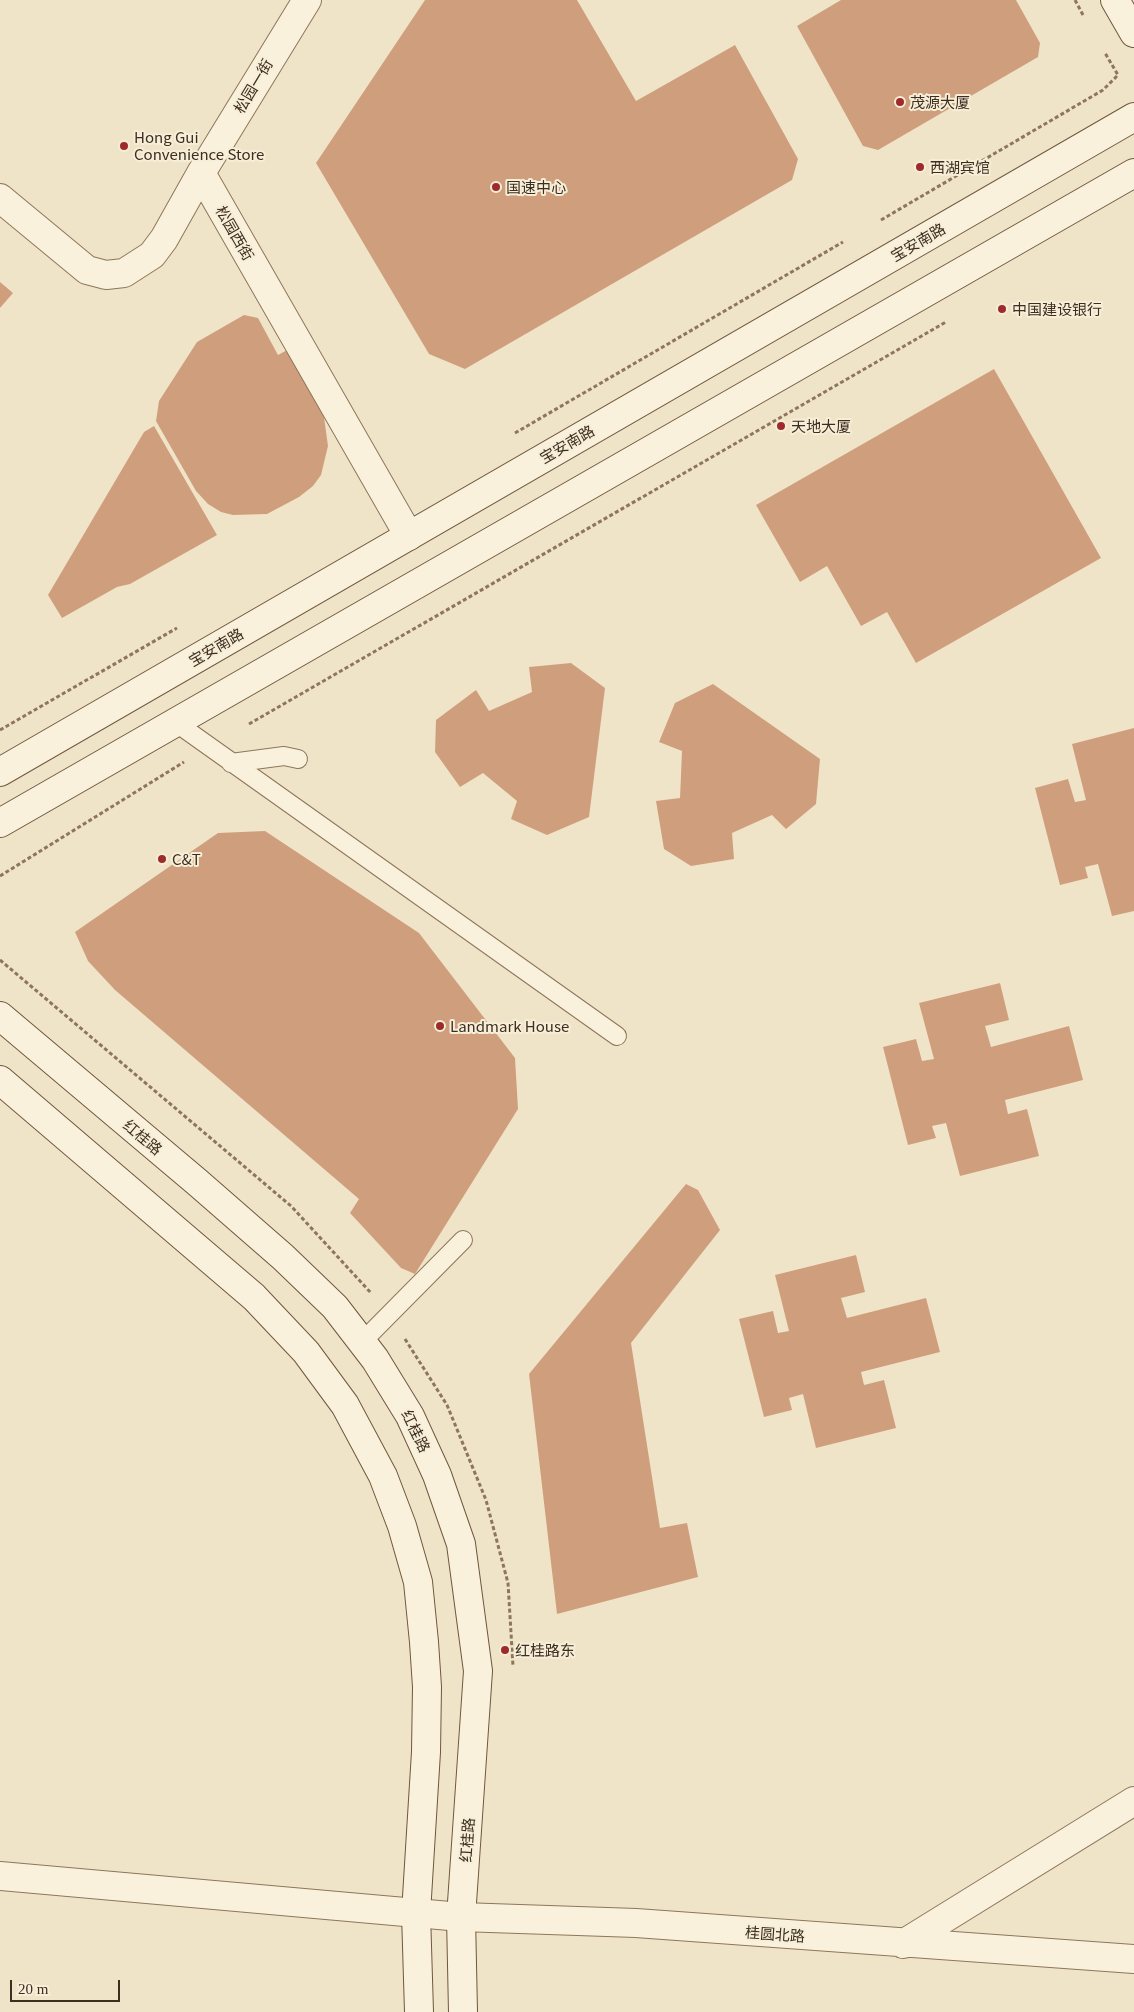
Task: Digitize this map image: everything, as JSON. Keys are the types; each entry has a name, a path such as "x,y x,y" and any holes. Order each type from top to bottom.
{"street":[{"name":"松园一街","path":"200,173 307,0"},
{"path":"1115,0 1134,34"},
{"name":"宝安南路","path":"0,772 1134,117"},
{"path":"0,198 87,270 106,275 124,273 152,255 164,239 200,173"},
{"name":"松园西街","path":"200,173 409,536"},
{"path":"0,823 1134,173"},
{"name":"红桂路","path":"0,1016 283,1257 335,1307 376,1358 410,1416 437,1475 461,1544 478,1671 461,1917 463,2012"},
{"path":"0,1080 254,1297 306,1352 345,1405 383,1476 402,1526 418,1582 424,1642 427,1687 426,1752 416,1913 419,2012"},
{"path":"903,1944 1134,1801"},
{"name":"桂圆北路","path":"0,1876 461,1917 636,1923 903,1944 1134,1959"}],"lane":[{"path":"175,722 617,1036"},
{"path":"231,763 284,756 298,759"},
{"path":"362,1342 463,1240"}],"path":[{"path":"881,220 1103,90 1118,75"},
{"path":"508,438 843,242"},
{"path":"249,724 954,318"},
{"path":"0,876 191,758"},
{"path":"0,960 291,1206 377,1301"}],"building":[{"path":"425,0 577,0 636,101 735,45 798,159 792,180 465,369 429,354 316,163"},
{"name":"茂源大厦","path":"841,0 1016,0 1040,43 1038,57 878,150 863,146 797,26"},
{"path":"0,282 13,293 0,308"},
{"path":"244,315 258,318 278,355 289,349 324,417 328,446 321,475 313,486 299,497 267,514 233,515 221,512 208,504 196,491 156,421 159,401 197,342"},
{"path":"994,369 1101,558 916,663 887,612 861,626 827,566 800,582 756,505"},
{"path":"154,426 217,535 130,584 117,587 62,618 48,595 144,432"},
{"path":"571,663 605,688 589,817 547,835 511,819 517,801 483,773 460,787 435,752 436,720 476,690 489,711 532,692 529,667"},
{"path":"713,684 820,759 816,804 786,829 772,815 732,833 734,859 691,866 664,849 656,801 680,798 682,751 659,742 675,703"},
{"path":"1134,728 1134,911 1112,916 1098,864 1085,867 1088,878 1060,885 1035,788 1068,779 1075,802 1086,800 1072,744"},
{"path":"265,831 419,933 515,1058 518,1109 415,1274 401,1268 350,1213 359,1199 115,990 88,961 75,932 218,833"},
{"path":"1000,983 1009,1020 985,1026 991,1047 1069,1026 1083,1080 1005,1100 1008,1114 1027,1109 1039,1156 960,1176 946,1123 932,1126 936,1138 908,1145 883,1047 916,1039 922,1061 934,1059 919,1003"},
{"path":"686,1184 698,1190 720,1230 631,1343 660,1528 687,1523 698,1577 557,1614 529,1374"},
{"path":"856,1255 865,1292 841,1298 847,1318 926,1298 940,1352 861,1372 864,1385 884,1380 896,1428 816,1448 803,1394 789,1398 792,1410 764,1417 739,1319 773,1311 778,1333 789,1331 775,1275"}],"place":[{"name":"茂源大厦","path":"900,102"},
{"name":"Hong Gui Convenience Store","path":"124,146"},
{"name":"西湖宾馆","path":"920,167"},
{"name":"国速中心","path":"496,187"},
{"name":"中国建设银行","path":"1002,309"},
{"name":"天地大厦","path":"781,426"},
{"name":"C&T","path":"162,859"},
{"name":"Landmark House","path":"440,1026"},
{"name":"红桂路东","path":"505,1650"}]}
